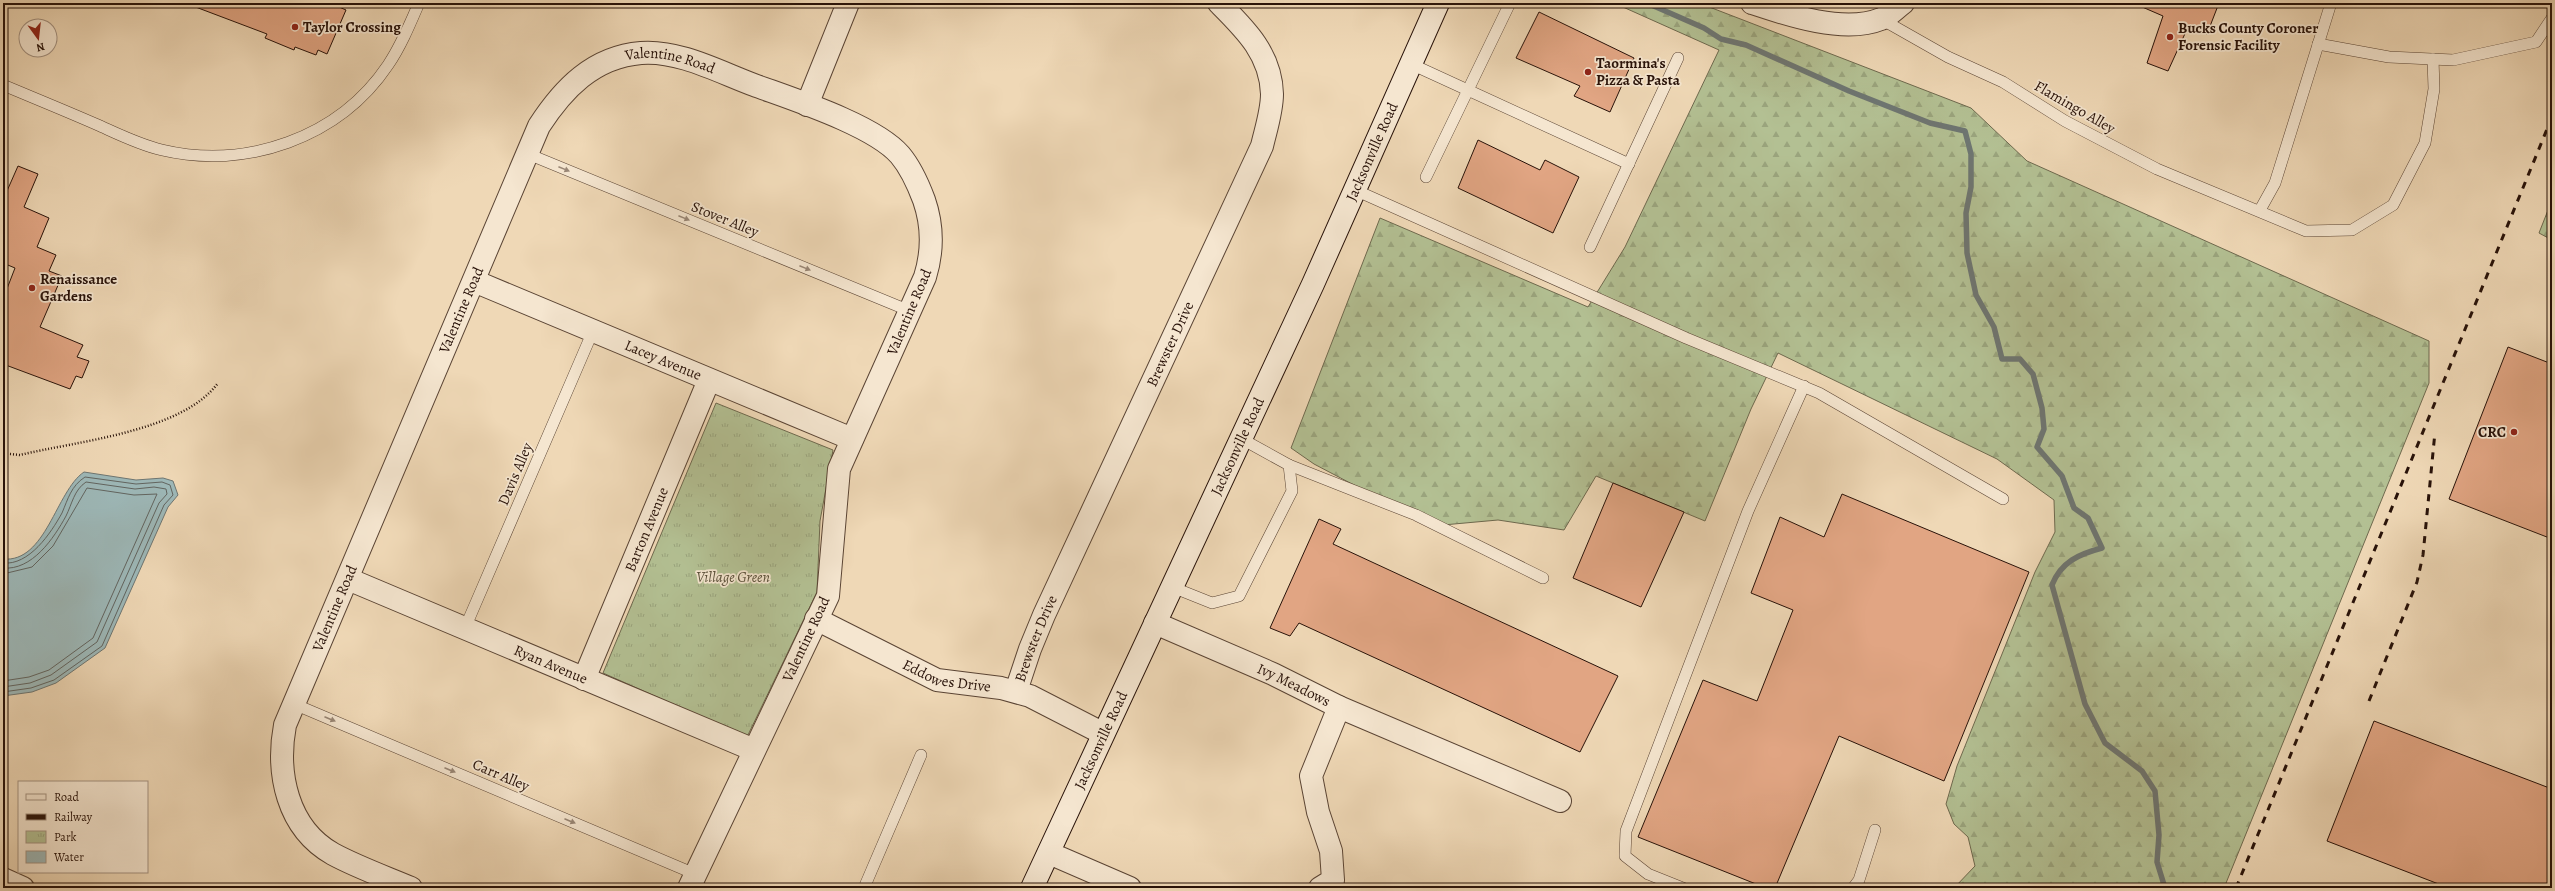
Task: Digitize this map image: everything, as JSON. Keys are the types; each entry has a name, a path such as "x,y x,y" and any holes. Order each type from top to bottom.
{"street":[{"path":"807,105 848,3"},
{"name":"Brewster Drive","path":"1016,691 1030,649 1044,615 1262,146 1272,94 1263,55 1247,30 1219,3"},
{"name":"Jacksonville Road","path":"1032,888 1102,732 1172,587 1355,190 1438,3"},
{"path":"1752,3 1794,17 1850,25 1881,19 1903,3"},
{"name":"Valentine Road","path":"411,888 333,854 320,845 295,815 285,787 282,756 285,725 539,126 569,86 580,76 628,56 641,53 684,59 807,105 882,140 900,154 917,182 928,213 931,247 925,277 839,469 828,596 692,881"},
{"name":"Lacey Avenue","path":"474,281 852,439"},
{"name":"Barton Avenue","path":"584,679 709,380"},
{"name":"Ryan Avenue","path":"348,579 754,750"},
{"name":"Eddowes Drive","path":"816,619 938,680 1016,691 1030,696 1102,732"},
{"name":"Ivy Meadows","path":"1155,623 1273,674 1339,707 1311,776 1318,812 1331,851 1333,880 1320,888"},
{"path":"1339,707 1560,801"},
{"path":"1049,853 1130,888"},
{"path":"3,879 23,888"}],"lane":[{"path":"3,85 161,150 224,157 268,150 319,128 360,98 387,66 397,50 419,3"},
{"path":"1426,177 1467,89 1510,3"},
{"path":"2260,210 2275,183 2331,3"},
{"path":"2318,44 2389,56 2453,60 2536,42 2552,18"},
{"name":"Flamingo Alley","path":"1881,19 1948,57 2003,82 2065,121 2157,168 2260,210 2306,231 2352,230 2393,205 2425,143 2434,89 2432,59"},
{"path":"1590,247 1678,58"},
{"path":"1411,64 1629,164"},
{"name":"Stover Alley","path":"528,154 910,311"},
{"path":"1355,190 1686,338 1819,393 2003,499"},
{"name":"Davis Alley","path":"465,628 593,331"},
{"path":"1683,888 1648,874 1625,856 1626,832 1748,511 1804,386"},
{"path":"1240,438 1290,465 1416,515 1543,578"},
{"path":"1172,587 1212,603 1239,596 1292,491 1290,465"},
{"name":"Carr Alley","path":"294,704 692,881"},
{"path":"864,888 921,755"},
{"path":"1853,888 1860,880 1875,830"}],"path":[{"path":"10,454 20,455 130,431 160,422 191,408 209,395 218,383"}],"green space":[{"path":"1614,3 1699,3 1971,108 2027,161 2429,341 2429,383 2224,888 1954,888 1975,866 1968,837 1954,824 1946,804 1957,766 2035,572 2055,532 2054,500 1997,459 1778,353 1751,409 1705,521 1596,476 1564,530 1498,520 1432,526 1314,464 1291,448 1380,218 1588,307 1625,247 1719,50"},
{"path":"2552,200 2552,240 2539,233"},
{"name":"Village Green","path":"716,403 833,450 820,521 817,592 747,737 603,673"}],"water":[{"path":"84,472 136,480 163,478 173,481 178,495 168,507 105,648 56,683 32,692 3,696 3,559 18,557 30,550 49,524 74,481"}],"building":[{"name":"Taylor Crossing","path":"185,3 330,3 346,10 327,54 318,50 316,55 295,47 294,50 265,38 267,34"},
{"name":"Bucks County Coroner Forensic Facility","path":"2133,3 2219,3 2207,34 2188,27 2168,71 2147,63 2163,16"},
{"name":"Taormina's Pizza & Pasta","path":"1539,12 1634,58 1610,112 1574,96 1580,86 1516,58"},
{"path":"1478,140 1540,170 1545,160 1579,177 1553,233 1458,188"},
{"name":"Renaissance Gardens","path":"18,166 38,174 24,207 49,218 37,247 56,255 49,271 62,276 40,327 83,345 77,357 89,361 82,378 76,376 70,389 3,364 3,299 15,268 3,263 3,200"},
{"name":"CRC","path":"2508,347 2552,364 2552,539 2449,499"},
{"path":"1613,483 1684,512 1641,607 1573,578"},
{"path":"1842,494 2029,572 1944,781 1839,736 1775,888 1766,888 1638,837 1703,680 1757,701 1793,610 1751,593 1780,517 1824,537"},
{"path":"1319,519 1341,529 1333,544 1618,676 1580,752 1299,623 1290,636 1270,628"},
{"path":"2374,721 2552,789 2552,888 2449,888 2327,841"}],"waterway":[{"path":"1647,3 1704,28 1721,39 1746,45 1849,91 1930,123 1965,131 1971,154 1971,187 1966,213 1967,253 1976,295 1994,327 2002,359 2020,359 2033,374 2042,408 2044,429 2037,447 2062,476 2074,508 2088,518 2102,548 2078,556 2072,560 2060,570 2052,585 2085,704 2105,743 2142,771 2155,791 2159,835 2157,862 2165,888"}],"railway":[{"path":"2236,888 2552,117"},
{"path":"2369,701 2417,582 2423,555 2435,432"}],"place":[{"name":"Taylor Crossing","path":"295,27"},
{"name":"Bucks County Coroner Forensic Facility","path":"2170,37"},
{"name":"Taormina's Pizza & Pasta","path":"1588,72"},
{"name":"Renaissance Gardens","path":"32,288"},
{"name":"CRC","path":"2514,432"}]}
